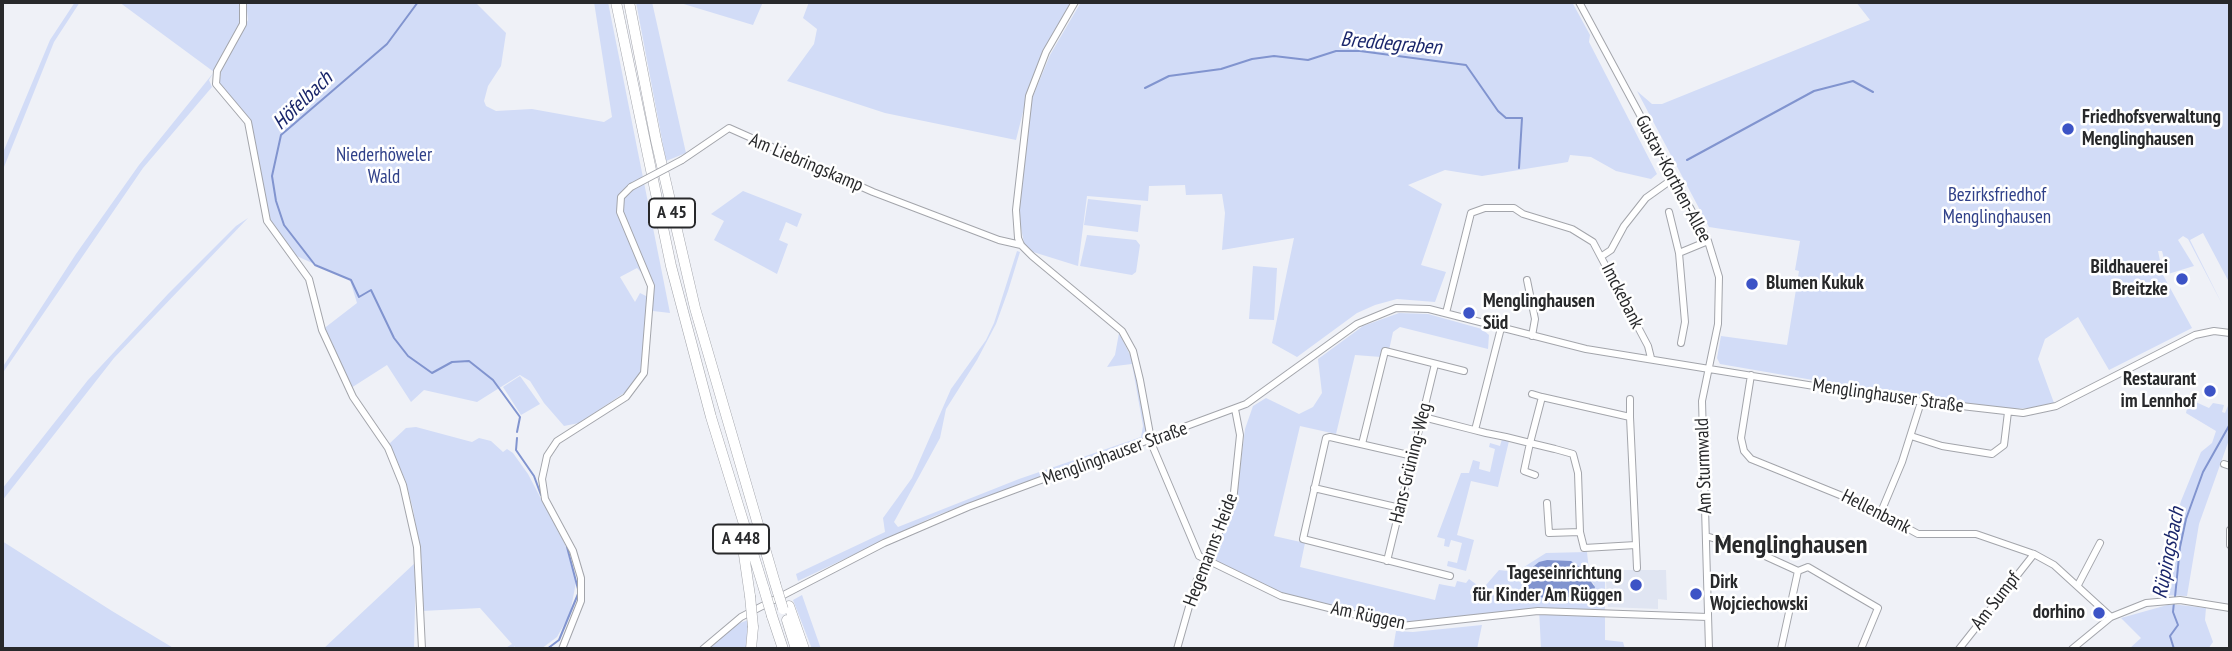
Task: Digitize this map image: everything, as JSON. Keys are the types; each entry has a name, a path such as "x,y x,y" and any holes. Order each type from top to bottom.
{"highway":[{"name":"A 45","path":"616,2 666,242 730,482 783,649"},
{"name":"A 45","path":"629,2 659,153 698,318 796,649"},
{"name":"A 448","path":"730,482 750,596 753,627 751,649"},
{"path":"786,608 804,649"}],"street":[{"path":"243,2 243,24 217,71 216,84 251,128 267,221 309,279 319,323 353,397 395,461 408,503 416,547 422,649"},
{"path":"1075,2 1046,52 1025,111 1016,210 1021,246 1122,331 1133,351 1151,442 1199,556 1204,560"},
{"name":"Gustav-Korthen-Allee","path":"1578,2 1707,241 1719,277 1718,324 1708,368"},
{"name":"Am Liebringskamp","path":"562,649 581,601 581,578 573,551 545,499 542,479 547,456 557,442 626,397 644,373 651,286 620,212 621,197 631,187 682,160 729,128 873,192 1021,246"},
{"name":"Imckebank","path":"1651,358 1648,346 1602,256 1611,250 1624,226 1646,198 1674,178"},
{"path":"1446,313 1469,217 1475,210 1514,208 1523,214 1572,229 1593,242 1602,256"},
{"path":"1669,212 1679,253 1685,322 1681,343"},
{"path":"1679,253 1707,241"},
{"path":"1527,280 1535,319 1532,336"},
{"name":"Menglinghauser Straße","path":"703,649 741,617 859,555 968,508 1235,409 1257,397 1368,318 1396,308 1418,308 1446,313 1586,349 1921,402 2023,413 2056,406 2195,335 2214,331 2230,333"},
{"path":"1475,430 1502,328"},
{"path":"1362,443 1385,351 1464,371"},
{"name":"Hans-Grüning-Weg","path":"1387,561 1435,364"},
{"name":"Am Sturmwald","path":"1708,368 1702,400 1709,649"},
{"name":"Hellenbank","path":"1751,375 1741,438 1747,456 1881,512 1918,534 1976,534 2034,554 2078,585 2111,617"},
{"path":"1532,394 1630,417"},
{"path":"1524,471 1542,397"},
{"path":"1630,399 1637,568"},
{"path":"1881,512 1911,436 1921,402"},
{"name":"Hegemanns Heide","path":"1177,649 1204,560 1233,502 1240,435 1235,409"},
{"path":"1911,436 1942,446 1992,454 2004,445 2008,412"},
{"path":"1423,417 1575,456 1580,532 1584,548 1636,545"},
{"path":"1413,456 1362,443 1326,439 1303,539 1451,576"},
{"path":"1516,470 1535,475"},
{"path":"1314,488 1400,508"},
{"path":"1547,503 1549,533 1580,532"},
{"path":"2230,530 2230,545"},
{"path":"1706,536 1752,550 1798,571 1808,567 1878,608 1861,649"},
{"path":"2078,585 2101,543"},
{"name":"Am Sumpf","path":"1959,649 2034,554"},
{"name":"Am Rüggen","path":"1204,560 1281,596 1401,626 1538,611 1709,617"},
{"path":"1781,649 1798,571"},
{"path":"2072,649 2111,617 2146,603 2180,600 2230,608"}],"shaded area":[{"name":"Tageseinrichtung für Kinder Am Rüggen","path":"1605,570 1666,570 1667,600 1658,599 1658,609 1608,607"}],"green space":[{"path":"75,2 80,2 54,42 2,172 2,155 50,40"},
{"path":"119,2 240,2 242,20 237,35 214,72"},
{"name":"Niederhöweler Wald","path":"246,2 475,2 506,33 501,66 488,86 484,101 486,106 496,111 532,109 604,122 612,117 594,2 608,2 670,313 653,311 653,285 637,268 620,277 635,302 640,293 648,297 645,350 640,376 630,389 579,423 564,426 530,381 520,375 477,402 424,390 411,402 387,365 351,388 322,330 357,303 350,280 290,253 270,226 250,120 219,84 222,66 248,20"},
{"path":"636,2 652,2 686,153 666,161"},
{"path":"677,2 763,2 753,25"},
{"path":"809,2 1073,2 1029,88 1016,140 885,113 787,81 814,44 817,29 803,18"},
{"path":"1081,2 1572,2 1590,35 1589,42 1657,174 1651,179 1616,171 1591,157 1570,155 1568,162 1482,176 1445,170 1408,185 1442,204 1421,265 1446,272 1435,302 1397,299 1375,305 1357,313 1297,357 1272,343 1294,238 1222,250 1225,213 1222,194 1186,195 1185,185 1149,186 1148,201 1087,196 1078,266 1030,251 1024,243 1018,213 1031,101 1050,55"},
{"name":"Bezirksfriedhof Menglinghausen","path":"1856,2 2230,2 2230,284 2203,233 2190,240 2223,306 2188,239 2183,236 2178,240 2194,266 2168,274 2162,251 2158,251 2163,275 2192,328 2109,370 2078,317 2045,339 2038,359 2054,403 2035,408 2007,409 1923,399 1720,364 1717,358 1721,336 1787,345 1799,271 1795,270 1800,241 1709,227 1637,91 1652,104 1662,104 1870,20"},
{"path":"214,72 209,80 212,87 143,168 2,374 2,368 76,254 139,165"},
{"path":"743,191 802,214 797,227 786,222 779,240 788,244 777,274 714,240 724,221 711,214"},
{"path":"1088,199 1141,205 1138,232 1084,225"},
{"path":"248,218 114,358 2,501 2,489 88,380 168,294 236,226"},
{"path":"1087,235 1136,240 1140,245 1136,272 1132,275 1080,266"},
{"path":"1017,251 1020,252 996,324 946,409 940,438 894,522 898,527 1019,479 1141,437 1143,426 1132,364 1107,367 1115,355 1119,333 1134,363 1146,430 1144,438 935,516 798,581 796,574 885,532 883,518 912,478 951,389 986,340 994,323"},
{"path":"1253,266 1277,268 1274,320 1249,319"},
{"path":"1399,313 1428,314 1482,329 1489,335 1488,349 1400,327 1393,332 1389,350 1381,357 1355,355 1336,434 1300,426 1274,536 1305,543 1300,567 1435,600 1439,584 1455,587 1457,581 1466,583 1469,579 1488,593 1486,585 1499,570 1516,572 1546,553 1587,552 1589,571 1605,570 1605,640 1623,642 1625,649 1541,649 1539,608 1405,623 1284,594 1213,560 1211,556 1232,513 1245,429 1253,406 1266,398 1299,414 1313,407 1322,393 1318,359 1363,326","holes":["1547,560 1571,562 1594,584 1595,593 1583,598 1528,596 1524,592 1523,578 1529,569"]},
{"path":"520,376 540,404 521,415 503,387"},
{"path":"2189,399 2209,408 2213,403 2224,405 2222,412 2225,413 2230,401 2230,437 2199,524 2187,596 2162,595 2169,544 2181,501 2201,452 2212,443 2216,431 2186,413"},
{"path":"416,427 472,442 479,438 491,441 503,452 507,449 513,453 528,474 566,546 576,582 570,614 557,637 541,649 517,649 514,646 515,649 504,649 512,644 480,608 422,611 422,563 413,509 406,482 389,444 406,428"},
{"path":"1502,439 1509,441 1498,487 1471,481 1457,535 1474,540 1466,571 1447,566 1448,561 1457,563 1462,543 1451,540 1449,547 1444,546 1445,539 1437,537 1461,473 1469,473 1473,460 1480,462 1479,469 1490,472 1495,449 1489,447 1490,443 1500,446"},
{"path":"2,541 112,611 175,649 2,649"},
{"path":"416,562 414,649 323,649"},
{"path":"802,595 821,649 812,649 793,600"},
{"path":"2171,604 2206,608 2205,620 2213,642 2208,649 2129,649 2141,638 2121,618"},
{"path":"748,620 746,649 708,649 735,625"},
{"path":"1482,625 1477,649 1393,649 1396,631 1413,632"}],"water":[{"path":"1571,561 1580,567 1595,587 1593,595 1549,599 1525,594 1524,574 1539,562"}],"waterway":[{"name":"Höfelbach","path":"418,2 387,44 281,135 272,176 276,201 284,225 315,265 351,280 359,297 371,290 394,338 408,356 432,373 452,362 469,361 493,380 520,417 517,432"},
{"name":"Breddegraben","path":"1145,88 1169,76 1221,69 1252,59 1274,56 1308,60 1336,51 1360,51 1466,65 1498,111 1506,118 1522,118 1519,168"},
{"name":"Breddegraben","path":"1687,160 1814,91 1853,81 1873,92"},
{"name":"Rüpingsbach","path":"2175,597 2186,519 2203,472 2230,424"},
{"name":"Höfelbach","path":"517,438 516,450 534,476 541,495"},
{"name":"Höfelbach","path":"567,547 578,589"},
{"name":"Höfelbach","path":"547,649 559,640 578,594"},
{"name":"Rüpingsbach","path":"2174,602 2173,612 2178,625 2170,636 2174,649"}],"place":[{"name":"Friedhofsverwaltung Menglinghausen","path":"2068,129"},
{"name":"Bildhauerei Breitzke","path":"2182,279"},
{"name":"Blumen Kukuk","path":"1752,284"},
{"name":"Menglinghausen Süd","path":"1469,313"},
{"name":"Restaurant im Lennhof","path":"2210,391"},
{"name":"Tageseinrichtung für Kinder Am Rüggen","path":"1636,585"},
{"name":"Dirk Wojciechowski","path":"1696,594"},
{"name":"dorhino","path":"2099,613"}],"district":[{"name":"Menglinghausen","path":"1791,546"}]}
